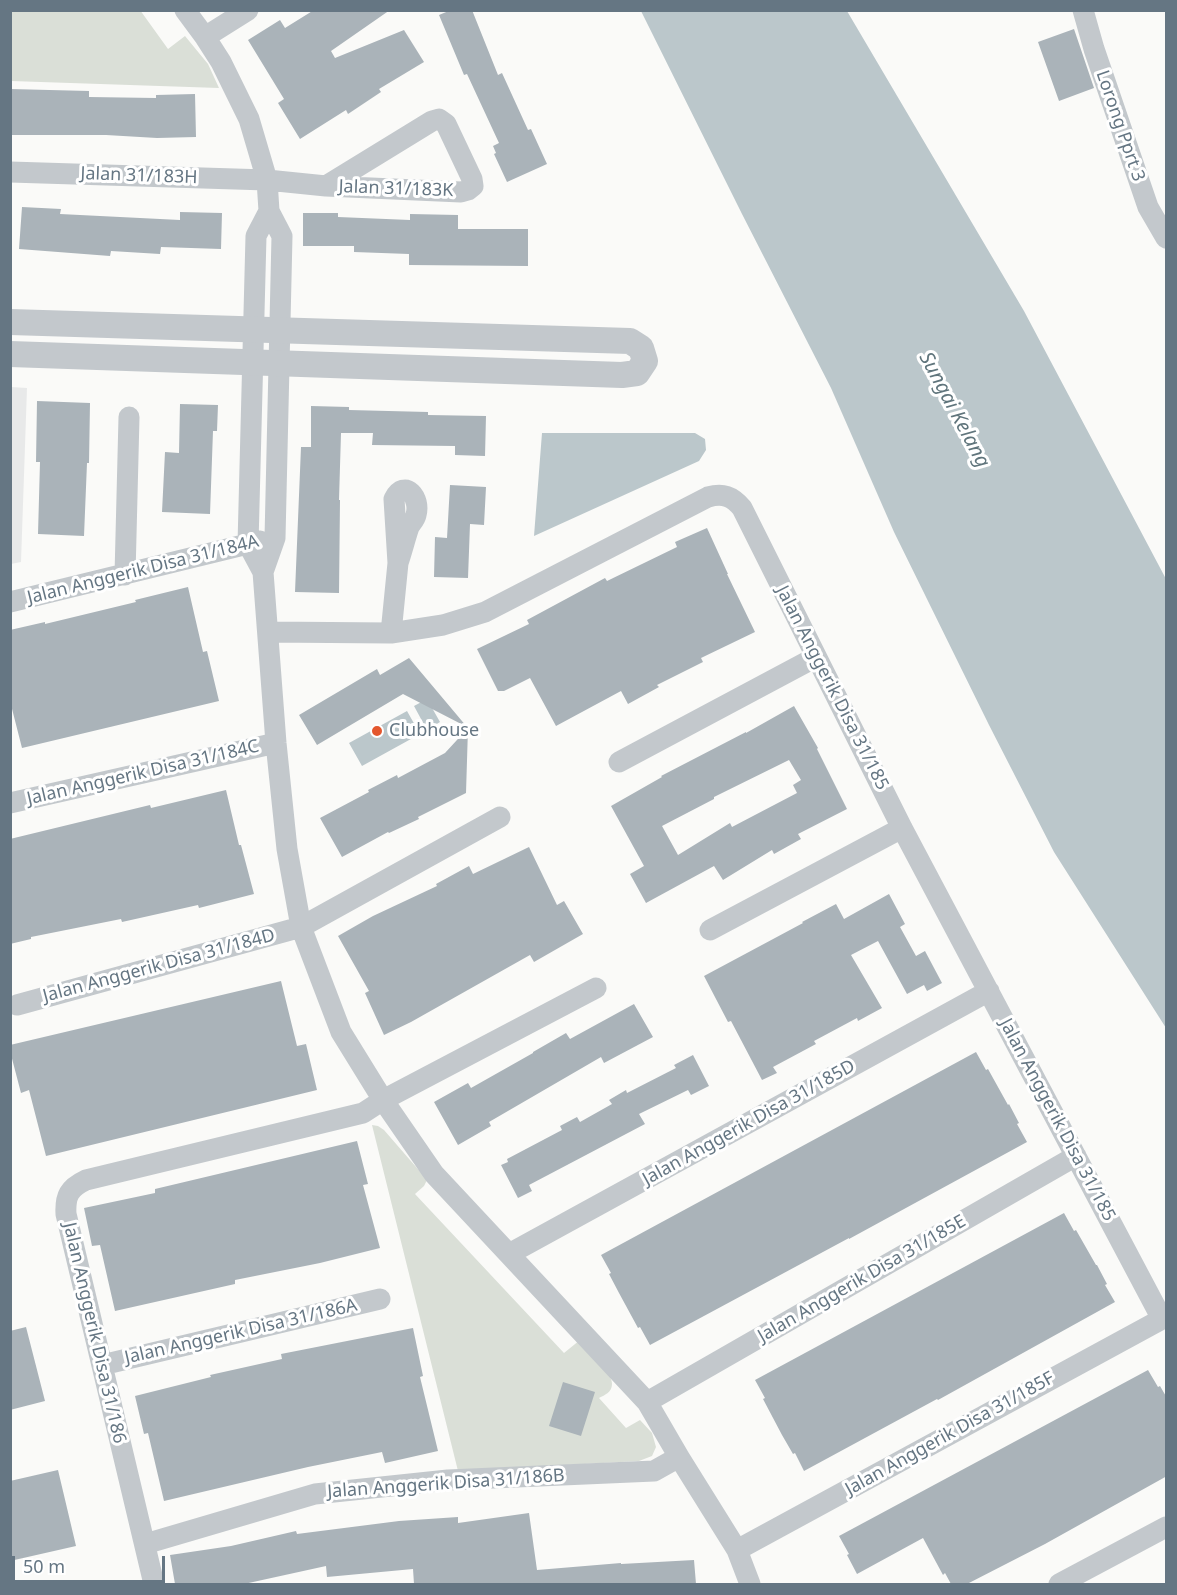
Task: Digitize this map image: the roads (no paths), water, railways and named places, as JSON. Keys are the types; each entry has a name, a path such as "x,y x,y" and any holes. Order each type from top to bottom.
{"street":[{"path":"185,10 221,62 249,119 267,180 268,211 282,236 275,538 263,572"},
{"path":"205,37 248,10"},
{"name":"Lorong Pprt 3","path":"1083,10 1148,207 1167,238"},
{"name":"Jalan 31/183K","path":"267,180 326,186 461,192 473,186 472,179 446,124 439,119 432,121 326,186"},
{"name":"Jalan 31/183H","path":"10,172 267,180"},
{"path":"268,211 256,236 248,544 263,572 276,743 287,849 302,927 341,1032 383,1100 434,1174 647,1402 737,1550 750,1584"},
{"path":"256,264 281,265"},
{"path":"10,322 630,341 641,348 645,361 637,373 622,375 10,354"},
{"path":"125,574 129,417"},
{"name":"Jalan Anggerik Disa 31/185","path":"268,632 391,633 443,625 485,612 708,496 727,495 735,500 742,508 902,828 1162,1319"},
{"name":"Jalan Anggerik Disa 31/184A","path":"10,602 275,538"},
{"path":"391,633 398,563"},
{"path":"619,762 816,657"},
{"name":"Jalan Anggerik Disa 31/184C","path":"10,803 276,743"},
{"name":"Jalan Anggerik Disa 31/184D","path":"18,1005 302,927 500,817"},
{"path":"710,930 902,828"},
{"name":"Jalan Anggerik Disa 31/186","path":"154,1584 66,1214 65,1203 69,1193 76,1185 86,1180 363,1113 383,1100 596,988"},
{"name":"Jalan Anggerik Disa 31/185D","path":"509,1254 988,991"},
{"name":"Jalan Anggerik Disa 31/185E","path":"647,1402 1076,1156"},
{"name":"Jalan Anggerik Disa 31/186A","path":"102,1365 380,1299"},
{"name":"Jalan Anggerik Disa 31/185F","path":"737,1550 1162,1319"},
{"name":"Jalan Anggerik Disa 31/186B","path":"145,1544 315,1494 448,1480 654,1471 679,1457"},
{"path":"1059,1584 1167,1527"}],"water":[{"name":"Sungai Kelang","path":"641,11 847,11 1024,311 1166,579 1166,1028 1054,852 894,532 831,388"},
{"path":"542,433 695,433 705,439 706,450 699,461 534,536"},
{"path":"427,699 440,722 427,730 414,706"},
{"path":"407,711 420,734 362,766 349,743"}],"place":[{"name":"Clubhouse","path":"377,731"}]}
